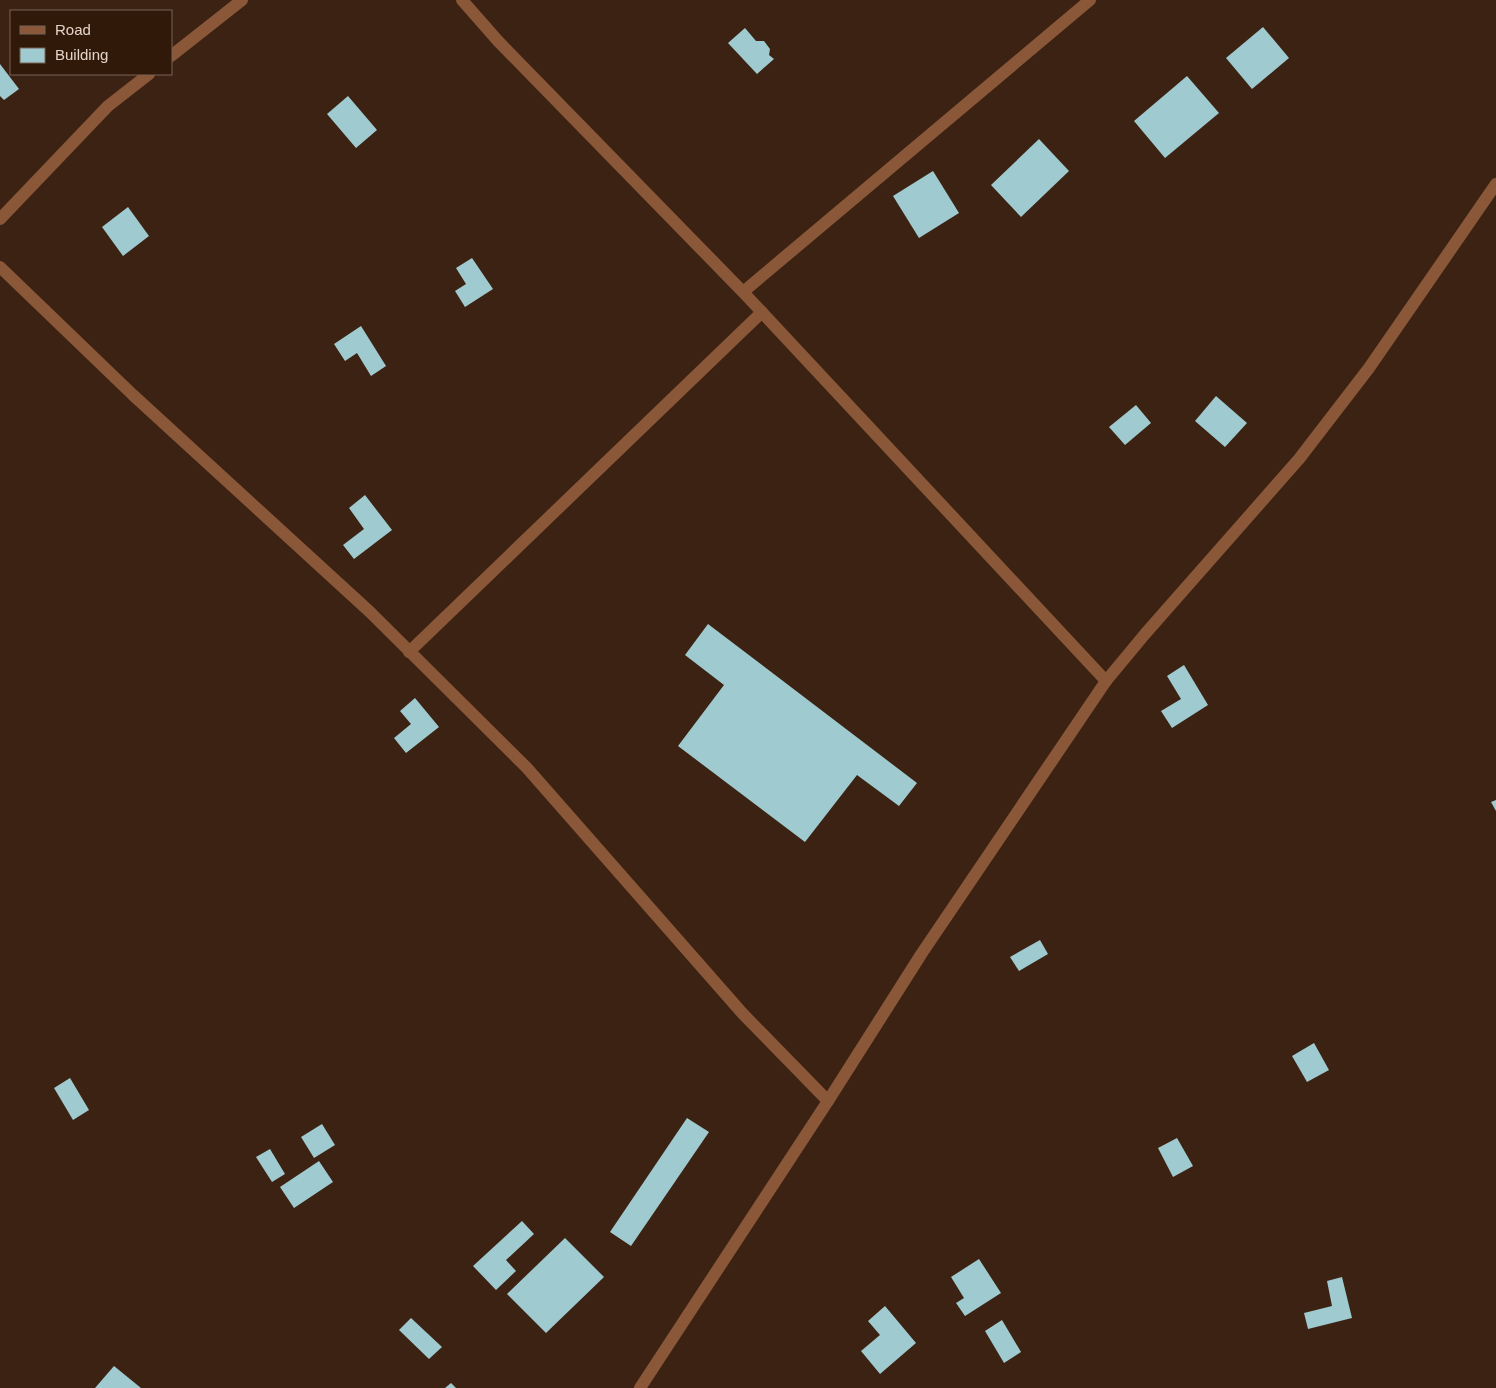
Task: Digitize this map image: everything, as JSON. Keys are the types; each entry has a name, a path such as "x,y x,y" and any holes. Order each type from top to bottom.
{"street":[{"path":"172,55 242,0"},
{"path":"462,0 498,41 762,312 1106,681"},
{"path":"743,292 1090,0"},
{"path":"0,219 108,106 148,75"},
{"path":"640,1388 928,945 1106,681 1299,459 1369,368 1496,184"},
{"path":"0,266 133,396 362,605 527,768 743,1014 828,1101"},
{"path":"409,652 762,312"}],"building":[{"path":"1263,27 1289,58 1252,89 1226,58"},
{"path":"745,28 756,41 764,41 770,49 769,55 774,59 757,74 728,43"},
{"path":"0,64 19,89 4,100 0,96"},
{"path":"1187,76 1219,113 1165,158 1134,121"},
{"path":"348,96 377,130 356,148 327,114"},
{"path":"1039,139 1069,171 1021,217 991,185"},
{"path":"933,171 959,213 919,238 893,196"},
{"path":"128,207 149,236 123,256 102,227"},
{"path":"472,258 493,289 465,307 455,291 466,284 456,268"},
{"path":"361,326 386,366 371,376 357,353 345,361 334,344"},
{"path":"1216,396 1247,423 1225,447 1195,421"},
{"path":"1136,405 1151,423 1125,445 1109,427"},
{"path":"365,495 392,530 354,559 343,545 364,529 349,508"},
{"path":"708,624 917,783 899,806 857,775 805,842 678,746 724,685 685,655"},
{"path":"1184,665 1208,705 1172,728 1161,711 1181,699 1167,676"},
{"path":"415,698 439,727 406,753 394,738 411,724 400,711"},
{"path":"1496,800 1496,811 1491,802"},
{"path":"1040,940 1048,954 1019,971 1010,957"},
{"path":"1314,1043 1329,1070 1307,1082 1292,1056"},
{"path":"70,1078 89,1110 73,1120 54,1088"},
{"path":"687,1118 709,1132 631,1246 610,1232"},
{"path":"322,1124 335,1145 314,1158 301,1137"},
{"path":"1177,1138 1193,1166 1173,1177 1158,1148"},
{"path":"270,1149 285,1174 272,1182 256,1157"},
{"path":"319,1161 333,1182 294,1208 280,1187"},
{"path":"522,1221 534,1234 506,1260 516,1271 496,1290 473,1266"},
{"path":"565,1238 604,1277 546,1333 507,1294"},
{"path":"979,1259 1001,1293 965,1316 956,1303 964,1298 951,1277"},
{"path":"1342,1277 1352,1318 1308,1329 1304,1313 1332,1306 1327,1281"},
{"path":"885,1306 916,1343 880,1374 861,1351 880,1335 868,1321"},
{"path":"411,1318 442,1347 429,1359 399,1330"},
{"path":"1002,1320 1021,1352 1004,1363 985,1331"},
{"path":"114,1366 141,1388 95,1388"},
{"path":"451,1383 456,1388 445,1388"}]}
